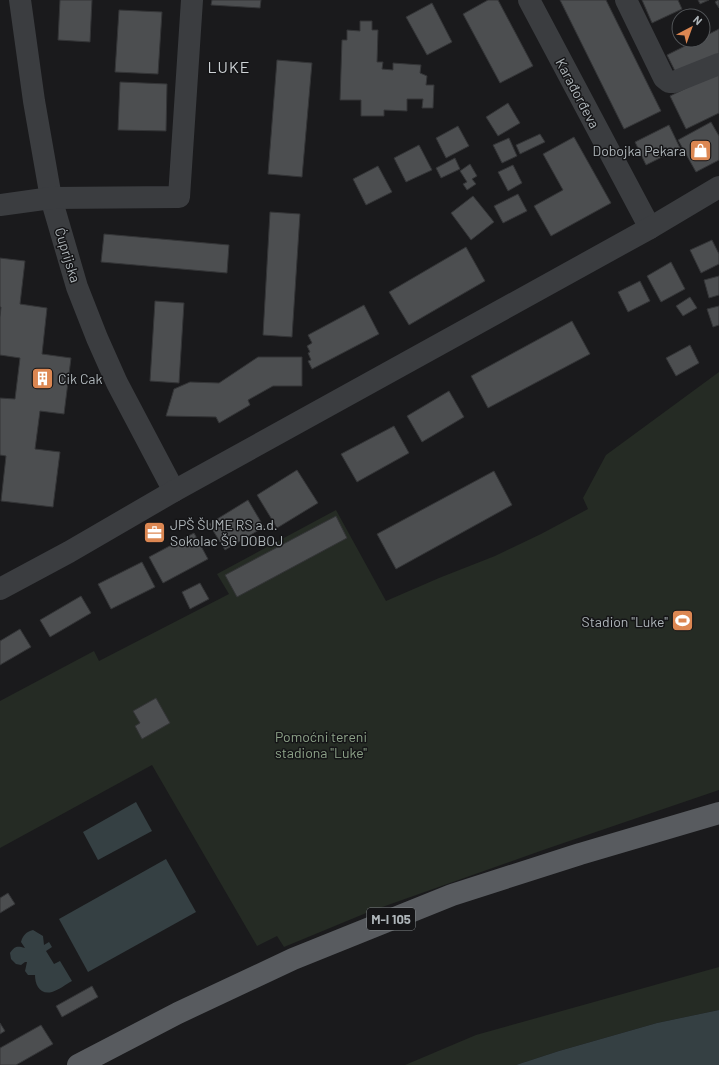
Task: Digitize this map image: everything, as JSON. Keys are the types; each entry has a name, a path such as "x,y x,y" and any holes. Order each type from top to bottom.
{"main road":[{"name":"M-I 105","path":"78,1065 178,1014 293,959 452,895 580,854 719,813"}],"street":[{"name":"Ćuprijska","path":"20,0 34,101 51,198 77,287 117,384 174,491"},
{"path":"0,205 51,198 178,197 192,0"},
{"name":"Karađorđeva","path":"529,0 650,228"},
{"path":"626,0 664,78 669,82 674,82 719,64"},
{"path":"0,589 650,228 719,187"}],"green space":[{"name":"Pomoćni tereni stadiona \"Luke\"","path":"719,372 719,790 371,911 284,947 277,936 257,946 152,765 0,848 0,701 94,651 99,661 229,594 217,574 336,510 386,601 495,556 588,509 583,498 606,455"},
{"path":"719,967 719,1010 657,1023 516,1065 405,1065 476,1035"}],"shaded area":[{"path":"136,802 152,831 98,860 83,832"},
{"path":"166,859 196,912 88,972 59,919"},
{"path":"33,930 43,936 44,945 49,942 52,947 46,951 54,964 60,961 72,981 52,992 48,993 41,991 37,986 35,975 28,975 25,971 27,962 21,965 16,964 11,959 10,953 13,949 18,947 25,948 21,942 23,937 25,934"},
{"path":"719,1010 719,1065 516,1065 657,1023"}],"building":[{"path":"60,0 92,0 90,42 58,40"},
{"path":"212,0 261,0 260,8 211,5"},
{"path":"488,0 498,0 533,66 500,83 463,14"},
{"path":"560,0 606,0 661,111 624,129"},
{"path":"642,0 678,0 682,8 671,8 671,14 652,23"},
{"path":"698,0 709,0 700,4"},
{"path":"719,0 719,8 715,2"},
{"path":"432,3 452,42 427,55 406,17"},
{"path":"119,10 162,12 158,74 115,72"},
{"path":"360,21 372,21 372,30 378,30 377,62 383,62 382,69 393,70 393,63 421,65 420,73 427,76 426,85 434,85 433,108 422,108 423,99 407,99 407,111 384,110 384,116 361,116 361,100 340,100 342,40 347,40 347,30 360,31"},
{"path":"719,29 719,54 677,75 667,55 681,48 711,48 711,33"},
{"path":"277,60 312,63 302,177 268,174"},
{"path":"719,72 719,113 686,129 670,96"},
{"path":"120,82 167,84 166,131 118,130"},
{"path":"508,103 520,123 498,136 486,117"},
{"name":"Dobojka Pekara","path":"711,122 719,136 719,160 696,172 678,140"},
{"path":"669,125 680,148 646,165 635,142"},
{"path":"458,126 469,146 446,158 436,138"},
{"path":"540,134 545,142 520,154 516,145"},
{"path":"574,137 611,203 551,236 534,206 563,190 543,154"},
{"path":"509,138 517,156 502,163 493,145"},
{"path":"419,145 432,170 406,182 394,158"},
{"path":"455,158 460,169 441,178 436,168"},
{"path":"470,164 477,176 472,179 476,184 467,190 463,184 467,182 460,171"},
{"path":"513,165 522,183 508,191 498,172"},
{"path":"378,166 392,192 366,205 353,179"},
{"path":"518,194 527,211 503,223 494,206"},
{"path":"473,196 494,222 471,240 451,213"},
{"path":"270,212 300,214 292,337 263,335"},
{"path":"104,234 229,245 227,273 101,262"},
{"path":"712,240 719,254 719,264 701,273 690,250"},
{"path":"466,247 485,281 409,325 389,292"},
{"name":"Cik Cak","path":"0,258 25,261 20,304 47,308 42,354 71,358 64,414 40,411 35,449 60,452 53,507 1,501 6,456 0,455 0,398 15,399 20,358 0,355"},
{"path":"671,262 685,289 661,302 647,276"},
{"path":"719,276 719,295 709,298 704,280"},
{"path":"640,281 650,301 628,312 618,292"},
{"path":"690,297 697,308 683,316 676,306"},
{"path":"155,301 184,303 179,383 150,381"},
{"path":"364,305 379,334 312,369 308,361 311,360 308,353 310,352 307,346 312,343 308,335"},
{"path":"719,306 719,325 713,327 707,309"},
{"path":"572,321 590,354 488,408 471,376"},
{"path":"690,345 699,363 676,376 666,358"},
{"path":"258,357 302,357 302,386 273,386 248,400 250,405 219,423 216,417 166,416 174,389 190,382 219,383"},
{"path":"449,391 464,417 422,442 407,416"},
{"path":"394,426 409,453 357,482 341,454"},
{"path":"297,470 318,503 277,528 257,495"},
{"path":"494,471 512,505 396,569 377,534"},
{"path":"248,500 264,527 225,550 209,524"},
{"path":"336,516 347,538 237,597 225,575"},
{"path":"194,533 208,559 163,583 149,557"},
{"path":"142,562 155,587 111,609 98,584"},
{"path":"200,583 209,599 190,609 182,592"},
{"path":"81,596 91,613 50,637 40,620"},
{"path":"20,629 31,647 0,665 0,641"},
{"path":"156,698 170,723 142,739 135,726 140,723 133,711"},
{"path":"8,893 15,904 0,913 0,898"},
{"path":"92,986 98,997 62,1017 56,1006"},
{"path":"0,1023 5,1031 0,1034"},
{"path":"41,1025 53,1044 16,1065 0,1065 0,1048"}],"place":[{"name":"Dobojka Pekara","path":"701,150"},
{"name":"Cik Cak","path":"43,378"},
{"name":"JPŠ ŠUME RS a.d. Sokolac ŠG DOBOJ","path":"155,532"},
{"name":"Stadion \"Luke\"","path":"683,621"}],"district":[{"name":"LUKE","path":"229,66"}]}
